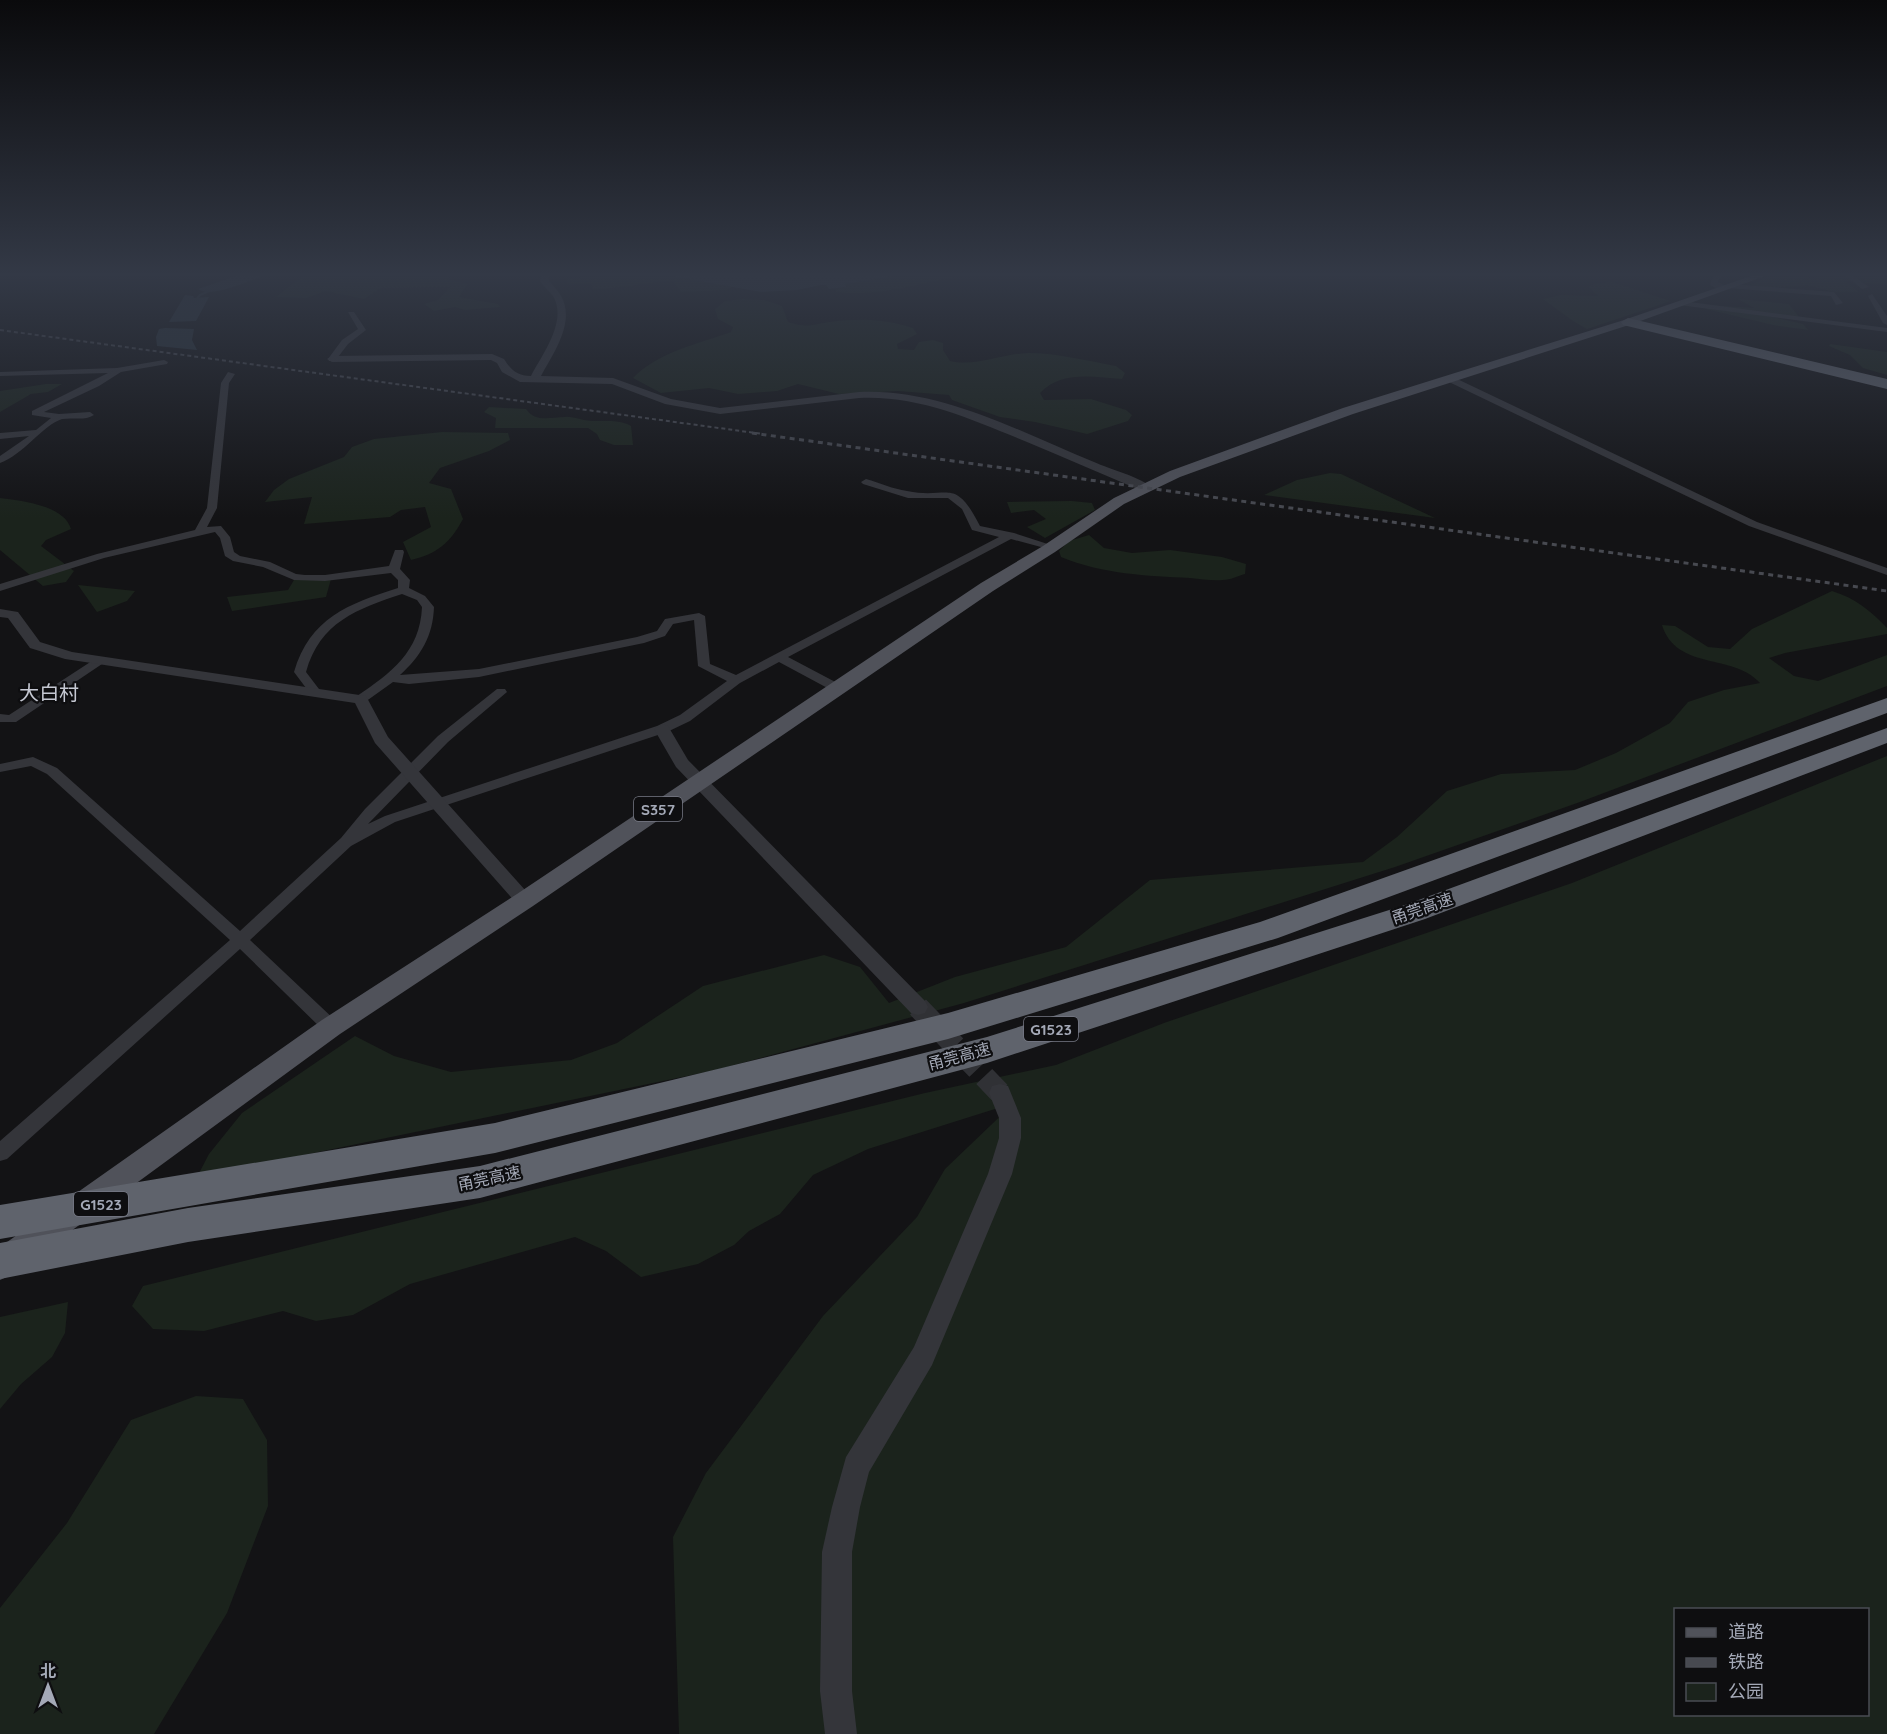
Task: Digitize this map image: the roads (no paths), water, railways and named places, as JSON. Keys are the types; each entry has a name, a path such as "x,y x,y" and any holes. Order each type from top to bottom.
{"highway":[{"path":"1784,357 1887,382"},
{"name":"甬莞高速","path":"0,1222 495,1138 948,1026 1268,930 1887,705"},
{"name":"甬莞高速","path":"0,1263 188,1225 480,1182 987,1050 1415,912 1887,735"}],"main road":[{"name":"S357","path":"0,1263 331,1027 525,900 987,587 1052,548 1119,501 1175,474 1348,411 1518,357"}],"street":[{"path":"332,359 492,357 501,361 505,370 513,377 533,381 614,381 669,402 720,411 859,395 880,394 911,398 968,414 1146,488"},
{"path":"533,381 547,357"},
{"path":"0,374 117,370 164,362"},
{"path":"90,415 59,417 35,413 96,384 117,370"},
{"path":"200,531 212,508 225,383 231,374"},
{"path":"1450,379 1753,524 1887,572"},
{"path":"0,460 21,447 59,417"},
{"path":"0,436 39,432"},
{"path":"866,482 909,495 951,495 966,508 976,528 985,532 1010,535 1052,548"},
{"path":"0,588 101,556 217,528 225,537 230,554 237,559 266,564 294,577 325,578 394,569"},
{"path":"346,842 390,819 662,729 685,718 736,680 1010,535"},
{"path":"394,569 399,552"},
{"path":"394,569 404,580 403,590"},
{"path":"0,613 12,615 35,645 70,657 316,693 361,699 404,667 418,645 428,615 428,607 421,598 403,590 350,609 323,628 302,660 300,672 316,693"},
{"path":"391,678 409,680 498,670 640,640 661,633 669,621 699,616 704,666 736,680"},
{"path":"779,657 837,688"},
{"path":"0,718 11,719 98,661"},
{"path":"0,1153 240,940 346,842 367,814 439,741 471,712 501,692"},
{"path":"361,699 381,739 525,900"},
{"path":"662,729 682,763 883,974 918,1007"},
{"path":"0,768 33,761 52,771 240,940 331,1027"},
{"path":"841,1734 836,1690 837,1552 846,1507 856,1467 923,1356 1000,1174 1010,1138 1010,1118 1000,1093"}],"tunnel":[{"path":"918,1007 1000,1093"}],"railway":[{"path":"197,357 763,434"},
{"path":"752,433 1887,591"}],"district":[{"name":"大白村","path":"49,692"}]}
